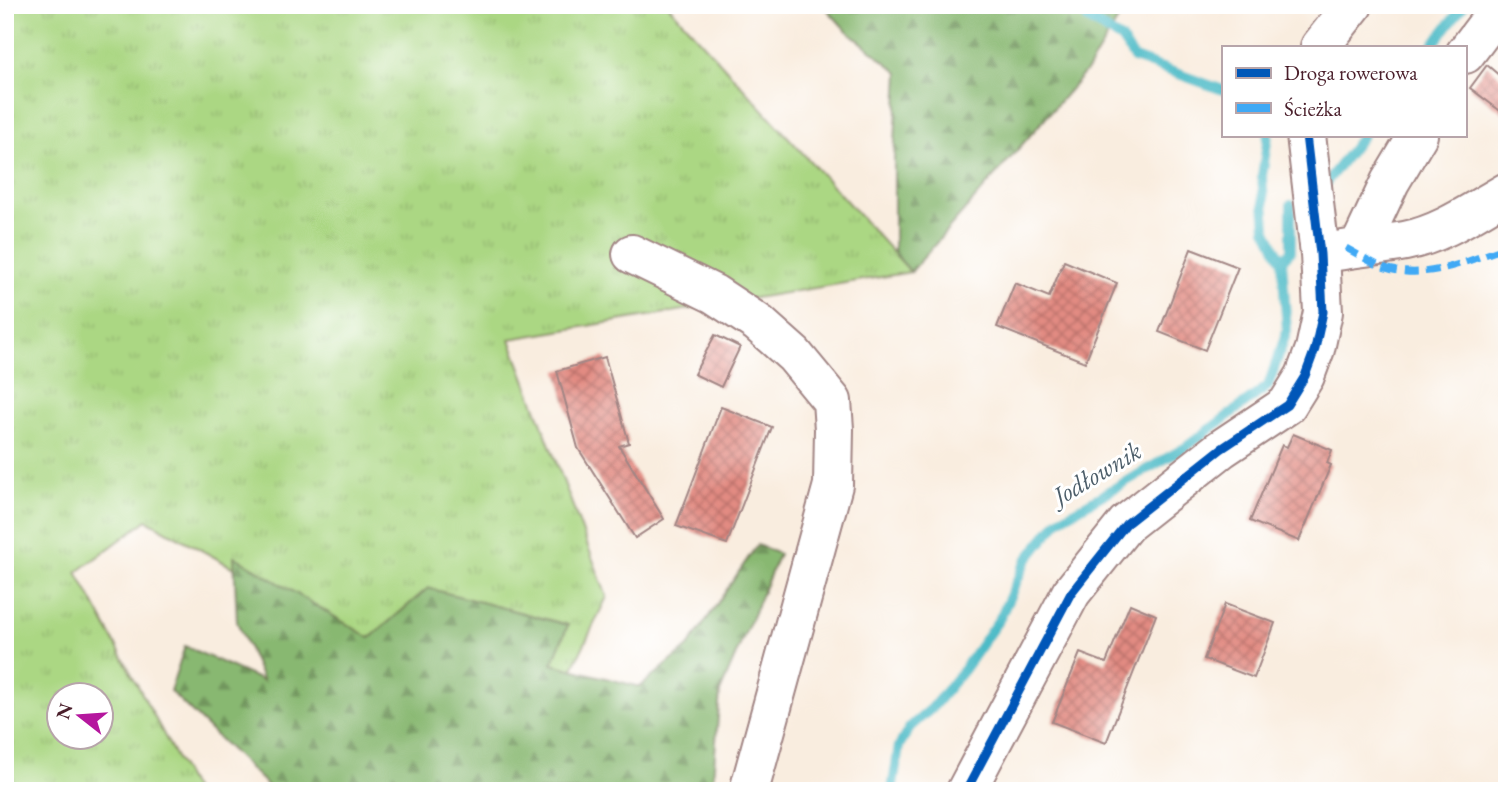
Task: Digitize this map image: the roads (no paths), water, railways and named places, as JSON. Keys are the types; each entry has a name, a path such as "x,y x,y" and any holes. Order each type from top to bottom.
{"street":[{"path":"1321,46 1353,5"},
{"path":"1466,53 1502,5"},
{"path":"966,791 1071,593 1126,524 1221,449 1287,405 1305,376 1315,349 1323,312 1320,254 1306,136"},
{"path":"1360,246 1390,182 1417,136"},
{"path":"1320,254 1406,241 1444,228 1507,192"},
{"path":"632,254 714,293 758,323 794,355 832,401 833,485 749,791"}],"waterway":[{"path":"1080,5 1088,19 1121,39 1134,58 1222,90"},
{"name":"Jodłownik","path":"1432,46 1464,5"},
{"path":"1268,136 1262,176 1266,229 1282,261"},
{"name":"Jodłownik","path":"1325,184 1362,136"},
{"name":"Jodłownik","path":"892,791 899,746 910,727 932,708 964,669 1000,618 1026,561 1059,520 1186,447 1268,386 1287,331 1282,261 1291,251 1291,205"}]}
